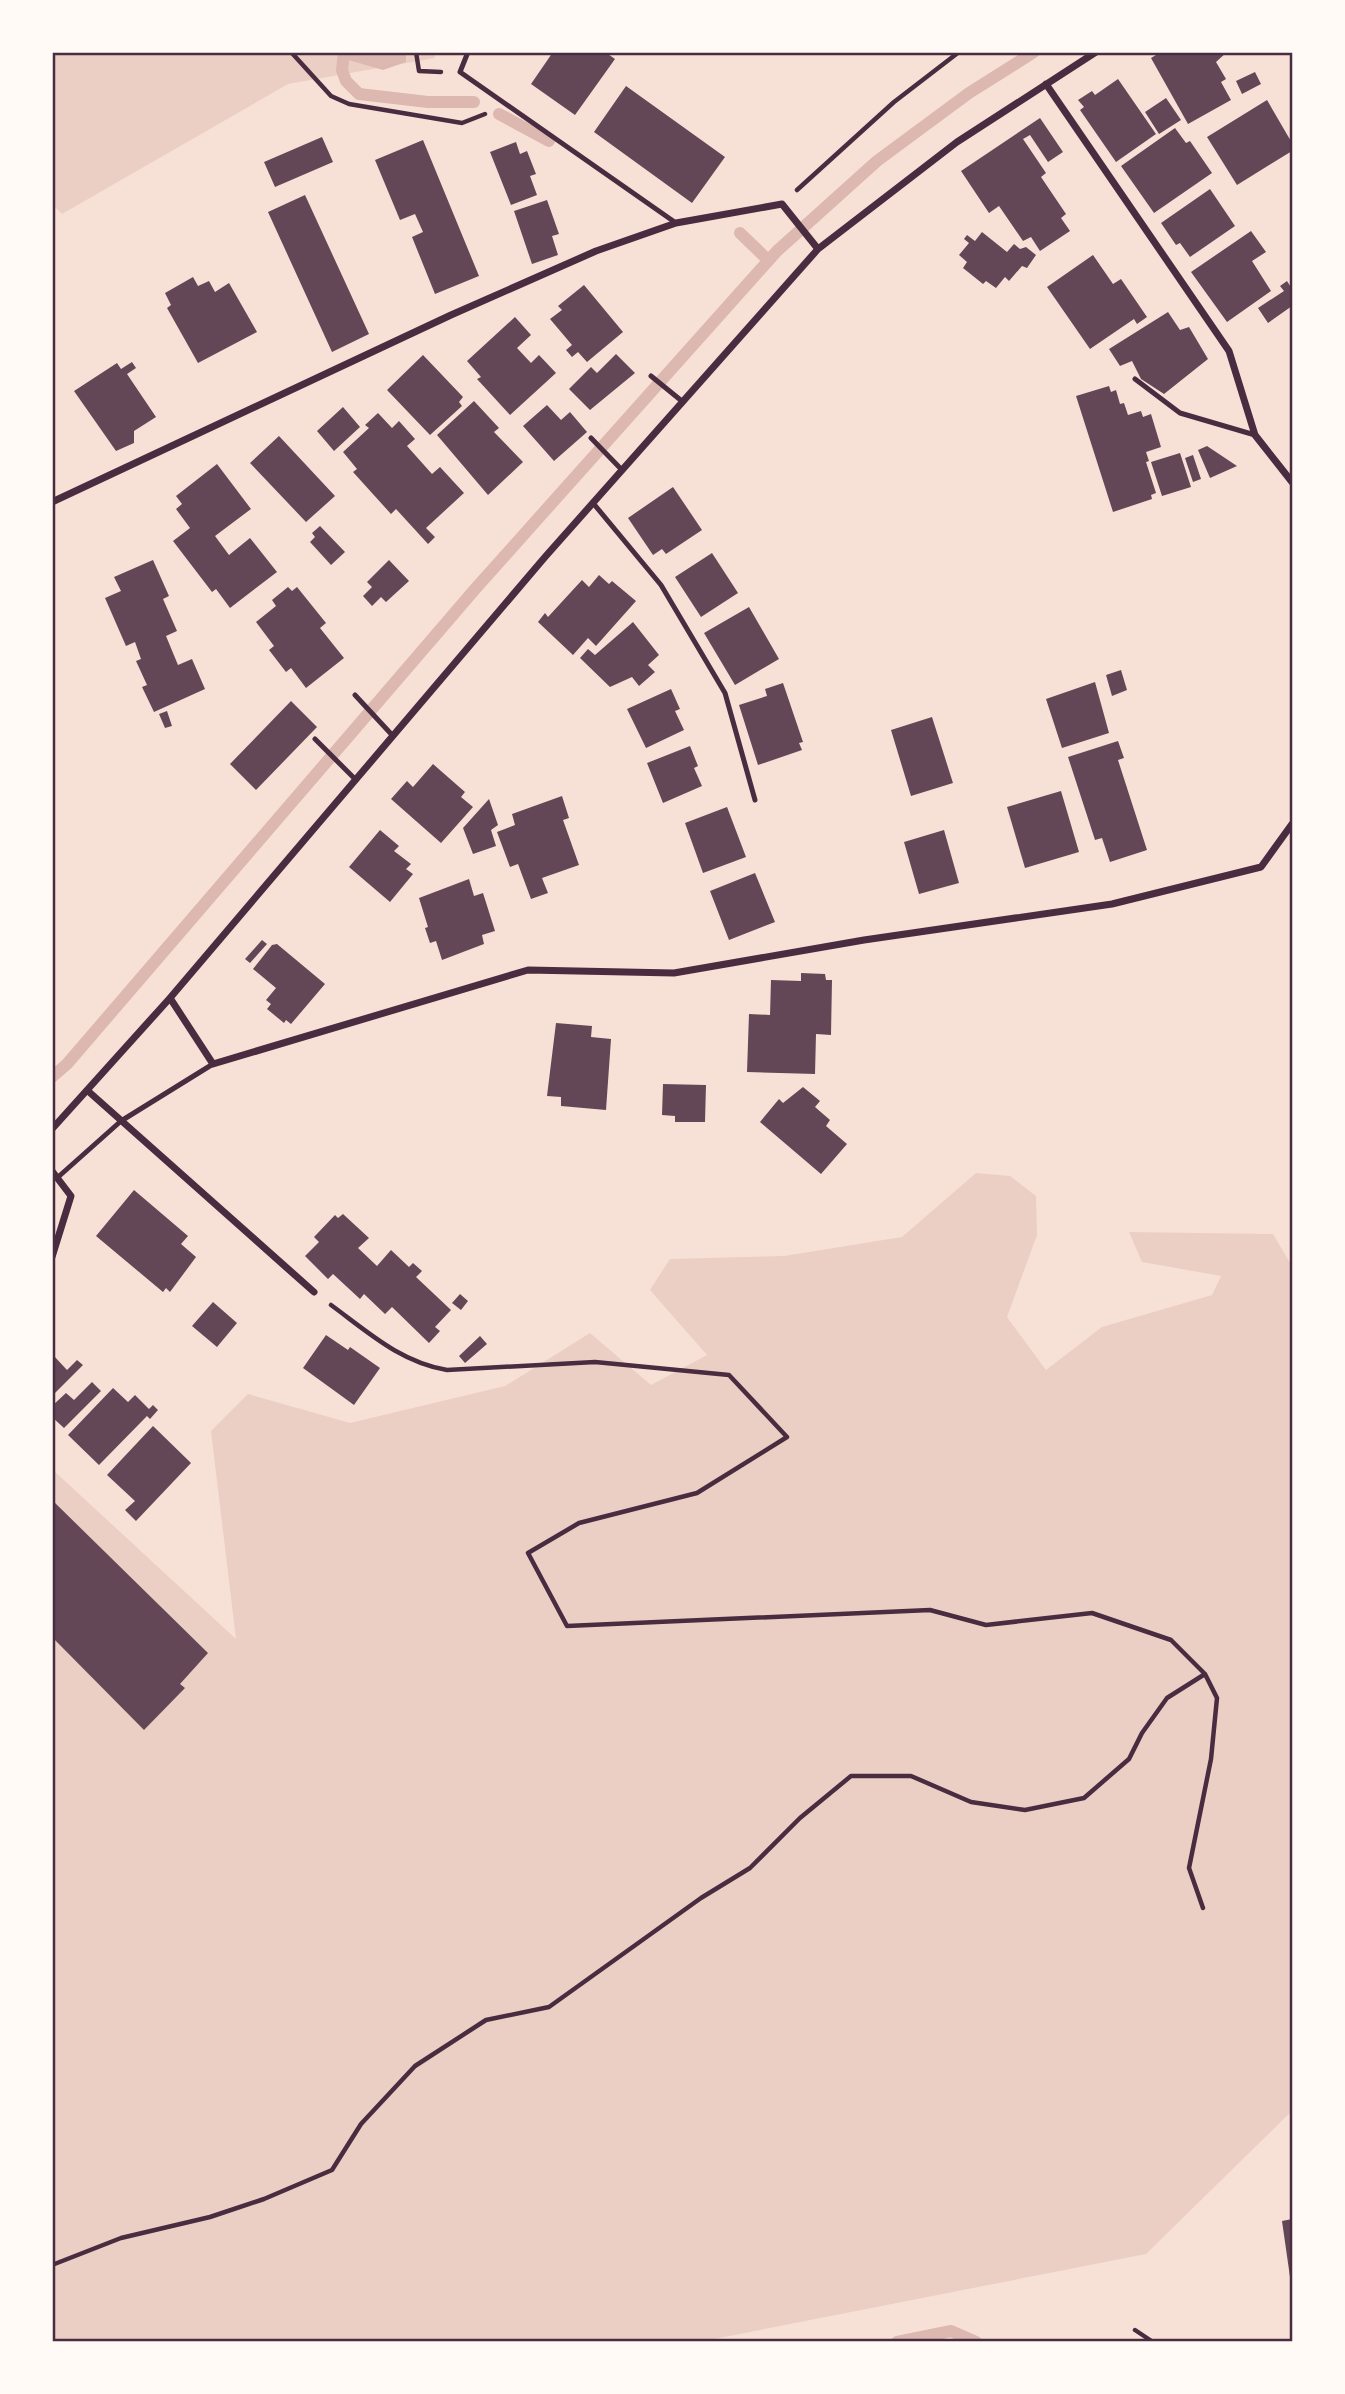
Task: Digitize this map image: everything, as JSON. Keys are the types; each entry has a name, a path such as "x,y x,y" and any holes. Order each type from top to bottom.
{"street":[{"path":"52,1129 170,998 593,503 818,248 957,142 1096,52"},
{"path":"1046,84 1229,351 1255,435 1293,482"},
{"path":"52,502 451,315 596,251 676,223 782,204 818,248"},
{"path":"170,998 213,1064 528,971 674,973 1112,904 1261,867 1293,824"},
{"path":"88,1091 314,1292"},
{"path":"52,1257 71,1196 55,1174"}],"lane":[{"path":"468,52 460,72 676,223"},
{"path":"652,376 683,402"},
{"path":"1135,379 1180,414 1255,435"},
{"path":"592,439 622,470"},
{"path":"593,503 661,585 725,694 755,800"},
{"path":"355,695 393,736"},
{"path":"315,739 356,780"},
{"path":"55,1174 121,1121 213,1064"}],"path":[{"path":"291,52 331,96 349,104 462,123 484,115 496,96"},
{"path":"416,52 419,71 460,72"},
{"path":"782,204 894,102 960,52"},
{"path":"314,1292 394,1352 425,1366 447,1370 595,1362 729,1375 787,1437 697,1493 579,1522 528,1553 567,1626 930,1610 986,1625 1092,1613 1171,1640 1205,1674 1217,1698 1211,1759 1189,1868 1203,1908"},
{"path":"52,2265 121,2238 209,2217 264,2199 332,2169 361,2124 415,2066 486,2020 549,2007 701,1898 750,1868 800,1818 851,1776 911,1776 971,1802 1025,1810 1084,1798 1129,1759 1142,1733 1167,1698 1205,1674"},
{"path":"1136,2330 1153,2342"}],"shaded area":[{"path":"434,52 435,58 288,84 62,214 53,205 52,53"},
{"path":"339,53 406,53 406,62 383,70 345,59"},
{"path":"976,1173 1010,1176 1036,1196 1037,1235 1007,1317 1046,1370 1102,1327 1212,1295 1221,1276 1142,1262 1129,1232 1273,1234 1292,1266 1292,2111 1146,2254 704,2341 53,2341 52,1469 236,1639 211,1431 248,1394 350,1423 505,1386 590,1333 651,1385 707,1355 650,1290 670,1259 784,1256 902,1237"}],"building":[{"path":"553,52 605,52 615,59 575,115 531,84"},
{"path":"1161,52 1227,52 1216,62 1226,79 1221,82 1231,100 1188,124 1151,58"},
{"path":"1255,72 1261,84 1242,94 1236,81"},
{"path":"1118,79 1156,134 1116,162 1080,110 1084,107 1078,100 1092,91 1095,95"},
{"path":"626,86 725,157 692,203 594,132"},
{"path":"1166,98 1181,120 1159,134 1145,112"},
{"path":"1267,100 1292,143 1292,151 1237,185 1207,137"},
{"path":"1040,118 1063,152 1048,162 1030,135 1023,139 1046,173 1041,177 1066,214 1061,218 1070,231 1040,251 1031,237 1023,241 999,206 989,213 961,171"},
{"path":"1175,128 1186,143 1190,141 1212,173 1154,213 1121,166"},
{"path":"322,137 333,162 275,187 264,162"},
{"path":"423,140 479,276 435,294 412,237 423,232 415,214 400,220 375,160"},
{"path":"516,142 520,154 527,151 536,174 530,176 537,195 511,205 490,152"},
{"path":"1210,189 1235,226 1190,257 1180,243 1176,245 1161,223"},
{"path":"305,195 369,334 332,352 268,212"},
{"path":"547,200 559,234 552,236 558,255 532,264 514,211"},
{"path":"1251,231 1266,252 1252,261 1271,291 1227,322 1191,272"},
{"path":"982,232 1007,252 1014,244 1020,249 1026,247 1036,255 1027,268 1022,266 1009,281 1005,277 996,288 986,281 983,284 963,268 967,262 959,255 969,243 964,239 967,235 975,241"},
{"path":"1093,255 1113,284 1121,279 1147,317 1137,324 1134,319 1090,349 1047,287"},
{"path":"193,277 198,286 209,281 215,292 229,283 257,332 198,363 167,308 171,305 165,293"},
{"path":"1287,281 1292,289 1292,306 1268,323 1258,308 1284,291 1280,286"},
{"path":"584,285 623,332 587,362 578,352 572,357 566,350 572,345 550,319 562,310 558,306"},
{"path":"1168,312 1180,330 1189,327 1208,359 1164,394 1141,379 1132,361 1120,366 1109,349"},
{"path":"515,317 531,335 517,348 531,363 539,355 556,373 510,415 477,379 481,377 467,361"},
{"path":"616,354 635,373 590,410 569,389 591,367 597,373"},
{"path":"423,355 463,397 459,402 462,406 430,435 387,390"},
{"path":"132,362 136,368 127,374 156,417 134,431 134,443 116,451 74,391 117,363 121,369"},
{"path":"1109,386 1111,392 1116,390 1120,404 1124,403 1128,415 1141,411 1143,417 1151,414 1161,447 1146,452 1149,461 1146,462 1156,493 1151,495 1152,499 1113,512 1076,396"},
{"path":"474,401 499,428 494,432 523,462 488,495 437,435"},
{"path":"547,405 561,420 570,412 587,432 554,461 523,426"},
{"path":"343,407 360,427 334,451 317,431"},
{"path":"378,413 392,428 399,421 415,439 407,446 432,474 440,467 464,493 426,528 435,537 428,544 396,509 391,514 353,472 357,469 343,452 369,428 365,425"},
{"path":"279,436 335,496 306,522 250,463"},
{"path":"1207,446 1237,466 1210,478 1198,450"},
{"path":"1180,453 1191,487 1162,496 1151,462"},
{"path":"1193,455 1201,479 1193,482 1185,458"},
{"path":"217,464 251,509 215,536 229,555 250,538 277,572 230,608 216,589 212,592 173,541 190,528 176,509 182,504 176,496"},
{"path":"673,487 702,530 666,554 662,549 653,555 628,518"},
{"path":"320,526 345,552 331,565 310,542 315,537 312,533"},
{"path":"712,553 738,593 701,617 675,577"},
{"path":"153,560 169,596 163,599 177,631 166,636 178,665 192,659 205,689 154,712 142,687 147,685 136,661 141,659 135,642 126,646 105,598 121,591 114,577"},
{"path":"389,560 409,581 386,602 381,597 372,606 363,596 372,587 367,582"},
{"path":"599,575 609,584 612,581 636,601 596,646 588,638 573,655 538,622 545,613 548,617 582,580 589,587"},
{"path":"288,587 292,591 297,587 326,623 320,628 344,658 306,688 291,668 286,672 269,650 274,646 256,622 276,606 272,600"},
{"path":"749,607 779,659 735,685 704,633"},
{"path":"633,622 659,655 648,665 655,672 639,686 632,677 610,687 580,658 588,649 595,655"},
{"path":"1121,670 1127,690 1112,696 1106,675"},
{"path":"1095,682 1109,733 1062,748 1046,699"},
{"path":"783,683 803,742 799,743 802,750 758,765 739,705 767,696 765,689"},
{"path":"671,689 680,709 675,711 684,730 646,748 627,709"},
{"path":"291,701 317,727 256,790 230,764"},
{"path":"167,711 172,726 165,728 159,714"},
{"path":"932,717 953,783 911,796 891,730"},
{"path":"1118,741 1124,758 1118,760 1147,850 1110,862 1102,838 1095,840 1068,757"},
{"path":"690,746 698,766 694,768 702,786 663,803 647,763"},
{"path":"433,764 465,792 461,797 473,807 441,843 391,799 407,781 413,787"},
{"path":"1061,791 1079,852 1025,868 1007,807"},
{"path":"562,796 569,818 563,820 579,865 542,878 548,893 531,899 518,864 510,867 497,832 515,825 512,814"},
{"path":"489,799 498,825 491,830 496,846 473,854 463,828"},
{"path":"727,807 746,857 703,873 685,823"},
{"path":"380,830 399,846 394,851 411,864 406,869 413,874 390,902 349,867"},
{"path":"944,830 959,883 919,894 904,842"},
{"path":"755,873 775,922 729,940 710,891"},
{"path":"469,879 474,896 483,893 495,931 482,935 484,944 442,960 436,941 430,943 419,898"},
{"path":"262,940 267,944 250,963 245,959"},
{"path":"277,944 325,984 291,1024 286,1020 284,1023 267,1009 271,1004 266,1000 276,988 253,969 272,945"},
{"path":"801,973 825,974 826,980 832,980 831,1035 816,1034 815,1074 747,1072 749,1014 770,1015 771,980 801,981"},
{"path":"556,1023 592,1026 591,1037 611,1039 606,1110 561,1106 561,1097 547,1096"},
{"path":"663,1084 706,1085 705,1122 675,1122 675,1116 662,1115"},
{"path":"803,1087 820,1101 815,1107 830,1120 826,1126 847,1144 821,1174 760,1122 779,1099 783,1103"},
{"path":"134,1190 188,1236 181,1244 196,1257 170,1292 166,1288 163,1292 96,1236"},
{"path":"343,1214 369,1238 358,1248 377,1266 391,1250 409,1267 413,1263 422,1271 416,1277 451,1310 435,1327 440,1331 429,1343 392,1307 385,1314 364,1294 360,1299 333,1274 328,1279 305,1256 319,1242 314,1237 335,1215 338,1218"},
{"path":"460,1294 468,1301 461,1310 452,1303"},
{"path":"213,1302 237,1323 217,1347 192,1326"},
{"path":"326,1335 348,1350 350,1347 380,1368 354,1405 303,1368"},
{"path":"480,1336 487,1344 465,1363 459,1356"},
{"path":"54,1356 67,1370 77,1360 83,1365 52,1396"},
{"path":"92,1382 101,1391 64,1428 52,1417 52,1406 66,1393 74,1400"},
{"path":"113,1388 128,1402 135,1395 149,1409 153,1405 158,1410 150,1419 147,1416 99,1465 68,1435"},
{"path":"153,1426 191,1463 136,1521 125,1510 135,1501 107,1475"},
{"path":"52,1500 208,1653 180,1684 185,1688 144,1730 52,1637"},
{"path":"1292,2219 1292,2284 1291,2284 1282,2221"}],"waterway":[{"path":"344,52 342,70 346,81 359,94 428,102 474,102"},
{"path":"52,1077 67,1064 476,588 777,251 877,161 969,93 1034,52"},
{"path":"499,114 549,141"},
{"path":"740,233 768,260"},
{"path":"897,2342 951,2331 976,2342"}]}
